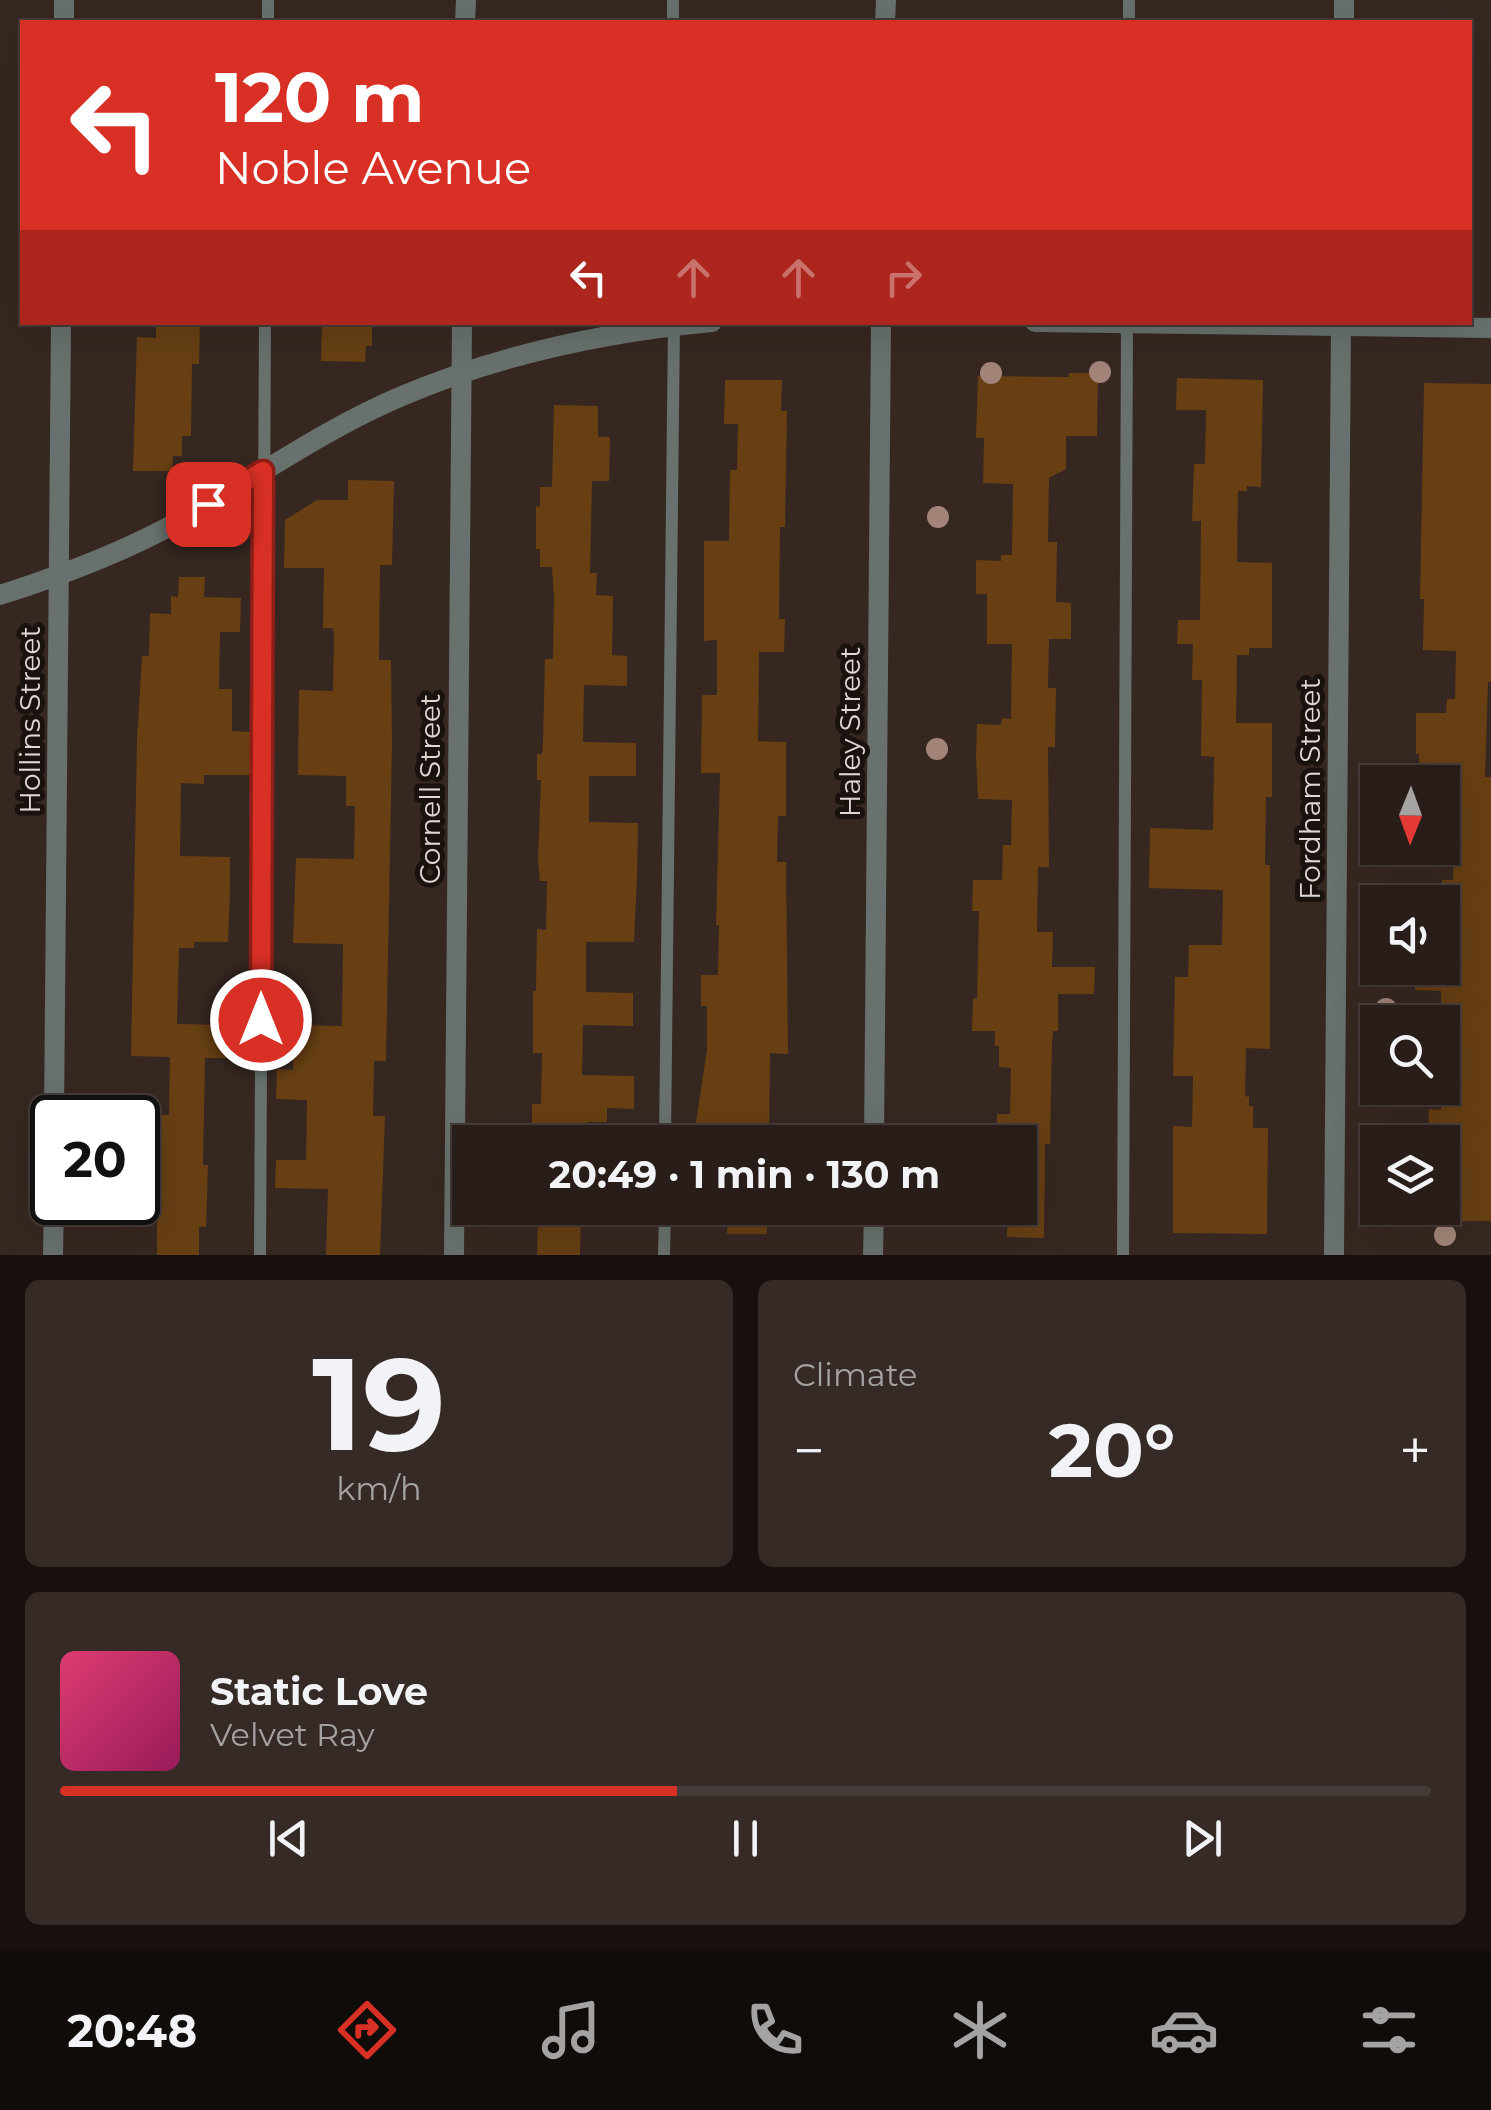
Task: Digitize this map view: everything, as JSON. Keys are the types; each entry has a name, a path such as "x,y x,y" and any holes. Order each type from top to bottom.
{"street":[{"name":"Hollins Street","path":"54,1095 61,325"},
{"name":"Cornell Street","path":"454,1255 462,325"},
{"path":"0,595 59,576 180,520 326,433 400,397 462,373 586,339 668,325"},
{"name":"Haley Street","path":"874,1125 881,325"},
{"name":"Fordham Street","path":"1334,1255 1340,325"},
{"path":"1378,325 1491,328"},
{"path":"53,1255 54,1225"},
{"path":"874,1225 874,1255"}],"lane":[{"path":"260,1255 265,325"},
{"path":"666,1125 674,325"},
{"path":"1123,1255 1127,325"},
{"path":"664,1255 665,1225"}],"building":[{"path":"156,325 200,325 199,364 192,364 191,436 182,436 182,456 173,456 172,471 133,471 137,337 156,338"},
{"path":"322,325 372,325 372,346 366,346 365,362 321,361"},
{"path":"1069,373 1098,373 1097,436 1066,436 1066,469 1049,478 1048,542 1057,542 1056,602 1071,603 1071,639 1049,639 1048,688 1056,688 1055,747 1048,747 1049,867 1038,867 1037,932 1053,932 1052,967 1095,967 1094,994 1058,994 1058,1031 1053,1031 1052,1043 1050,1144 1045,1144 1044,1238 1007,1237 1007,1225 1037,1225 1037,1125 997,1125 997,1114 1010,1114 1011,1068 999,1067 995,1031 972,1031 973,998 977,999 979,911 972,911 973,880 1002,880 1003,845 1011,845 1012,800 978,799 977,724 1001,725 1002,718 1011,719 1012,644 987,644 987,594 976,594 976,560 1001,561 1001,555 1012,555 1013,484 983,483 984,438 976,438 978,376 1069,377"},
{"path":"1177,378 1263,380 1261,487 1247,486 1247,491 1238,491 1237,562 1272,563 1272,648 1249,648 1249,655 1237,655 1236,723 1272,723 1272,797 1266,797 1265,865 1270,865 1270,1049 1246,1048 1245,1096 1249,1097 1249,1106 1253,1106 1253,1128 1268,1128 1267,1234 1173,1233 1173,1126 1192,1127 1193,1076 1173,1076 1175,977 1188,977 1189,945 1222,945 1223,890 1149,888 1150,828 1213,830 1214,757 1201,756 1202,680 1192,680 1193,644 1177,644 1178,620 1200,620 1201,521 1192,521 1194,464 1205,464 1206,410 1176,410"},
{"path":"725,380 782,380 781,411 787,411 785,527 780,527 779,619 785,619 784,652 759,652 758,741 786,742 786,816 778,816 777,862 786,862 788,1054 770,1053 769,1125 696,1125 707,1049 707,1006 701,1006 701,975 718,975 720,773 701,773 702,695 717,695 717,640 704,641 704,541 729,541 730,470 737,470 738,424 724,424"},
{"path":"1424,383 1491,384 1491,682 1485,777 1491,777 1491,1221 1460,1221 1460,1125 1429,1125 1429,1109 1460,1105 1460,1005 1441,1005 1441,991 1415,990 1415,985 1460,985 1460,885 1442,885 1442,880 1453,880 1453,865 1460,865 1460,765 1419,765 1416,754 1416,713 1446,713 1447,699 1455,699 1456,651 1423,650 1424,599 1420,599"},
{"path":"554,405 598,406 598,437 610,437 609,481 592,481 590,573 597,573 596,595 613,596 612,655 627,656 627,686 584,685 583,742 636,743 636,776 589,776 589,822 638,823 637,877 634,942 586,942 586,992 633,993 633,1026 583,1025 582,1075 634,1076 634,1109 607,1108 607,1122 587,1125 532,1125 532,1104 541,1104 542,1053 533,1053 533,991 537,929 546,930 547,881 540,881 538,860 541,780 537,780 537,754 542,754 545,659 553,659 554,596 552,567 540,567 540,549 536,549 536,506 540,507 540,487 552,487"},
{"path":"348,480 394,481 392,565 380,565 379,660 391,660 392,744 386,1061 374,1061 373,1116 385,1116 380,1255 326,1255 328,1189 275,1188 276,1160 306,1160 307,1100 276,1099 277,1069 293,1070 294,1025 342,1026 343,944 293,943 296,858 354,859 355,806 346,806 346,776 298,775 299,690 333,691 334,632 332,628 323,628 324,568 284,568 285,520 317,500 348,500"},
{"path":"179,577 205,577 204,597 241,598 240,632 220,632 219,689 232,689 232,731 251,732 251,775 204,775 204,784 181,783 180,856 230,857 230,891 228,942 194,942 194,948 179,948 177,1024 226,1025 226,1058 205,1058 203,1165 208,1165 206,1227 199,1227 199,1255 157,1255 160,1115 169,1115 170,1057 131,1056 137,740 142,656 149,656 150,613 171,614 171,596 178,597"},
{"path":"538,1225 581,1225 580,1255 537,1255"},
{"path":"727,1225 767,1225 767,1234 727,1234"}],"route":[{"path":"208,504 263,471 261,1020"}]}
